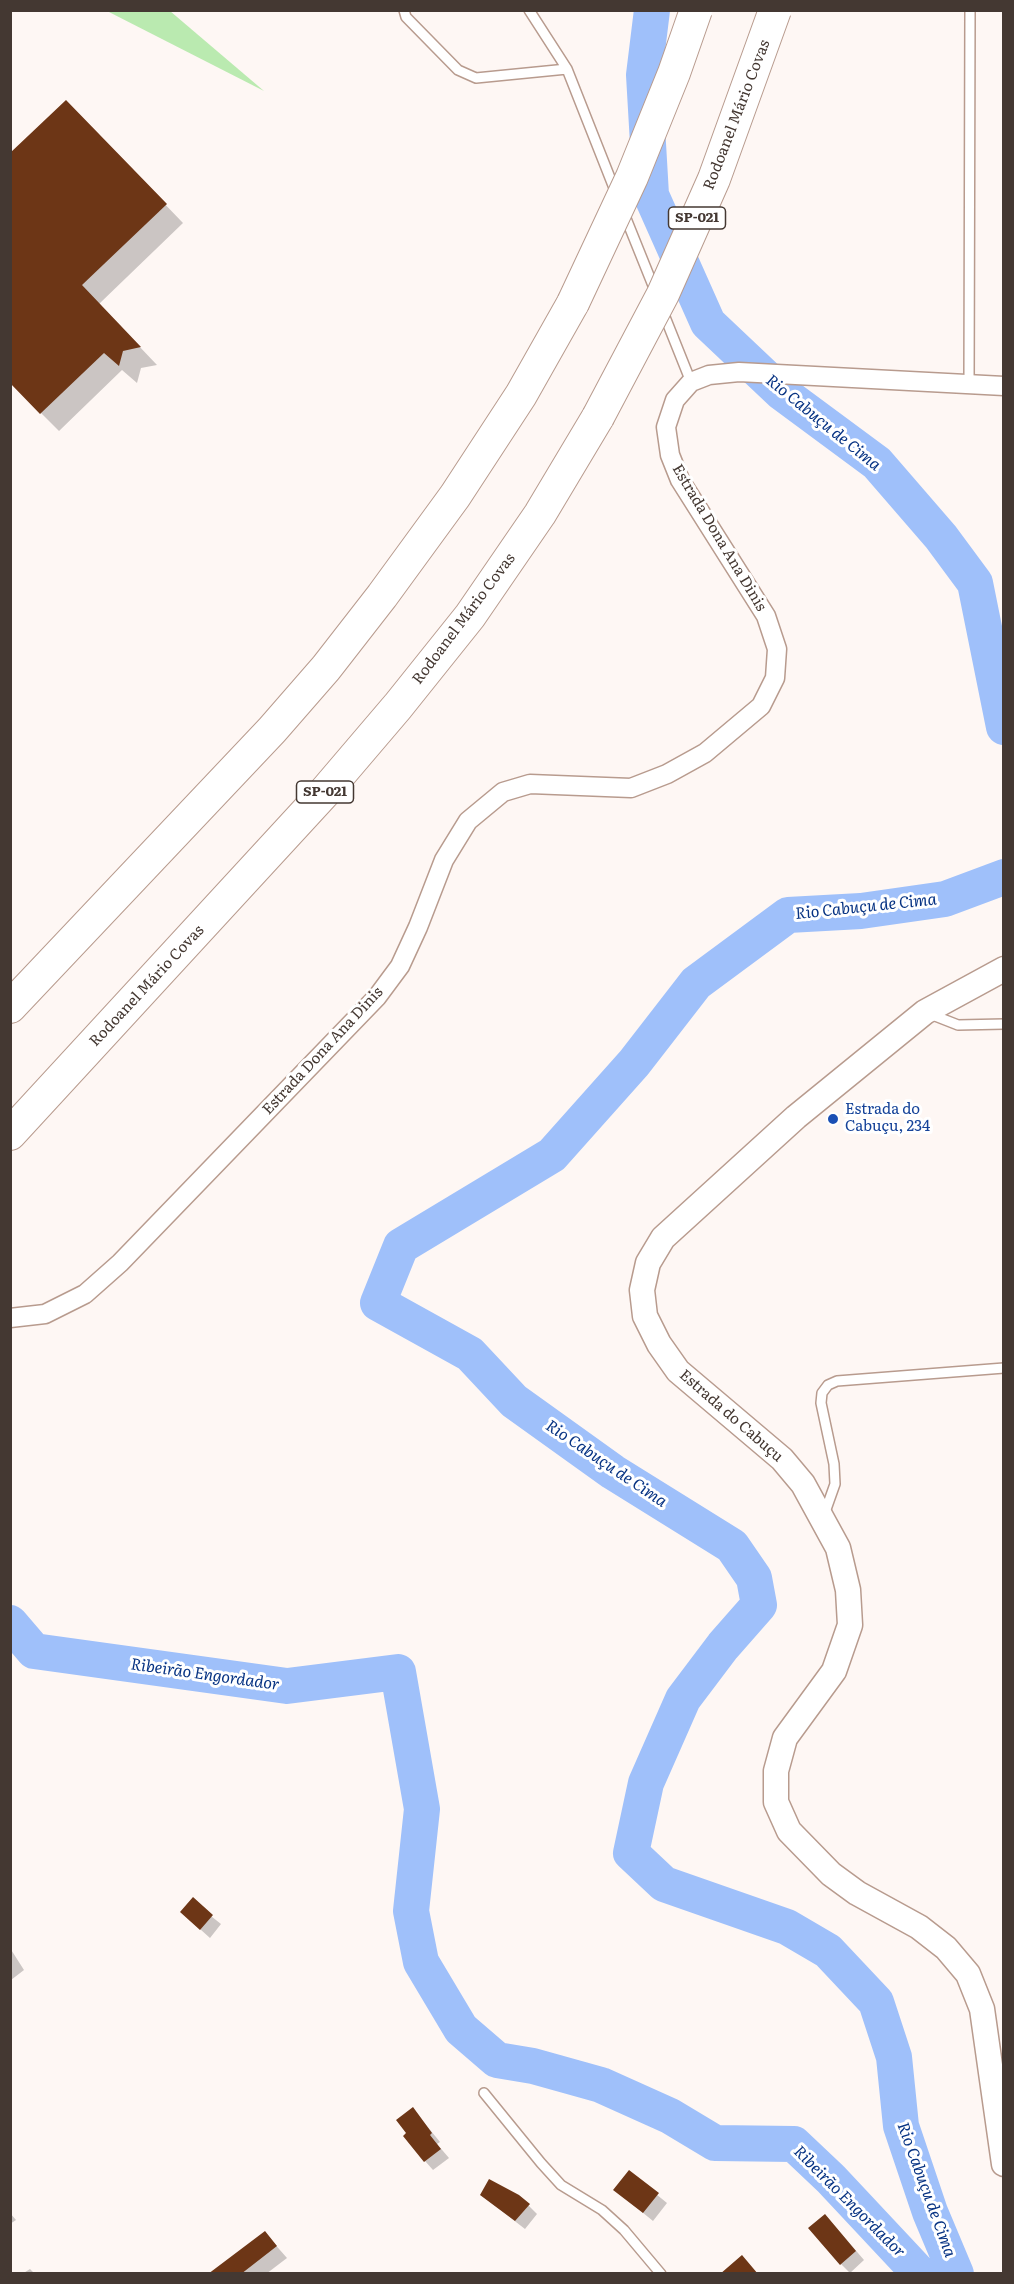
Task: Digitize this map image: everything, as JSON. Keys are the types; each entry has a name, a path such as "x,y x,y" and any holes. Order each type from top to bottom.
{"highway":[{"path":"10,1007 272,729 326,668 455,496 521,395 573,303 632,177 674,73 696,10"},
{"name":"Rodoanel Mário Covas","path":"10,1134 323,794 470,616 521,542 598,417 663,294 714,179 775,10"}],"main road":[{"name":"Estrada do Cabuçu","path":"1004,969 925,1012 796,1117 663,1238 648,1263 642,1290 645,1316 659,1344 678,1371 782,1459 803,1484 838,1548 848,1590 850,1625 834,1671 785,1738 776,1771 776,1802 789,1831 831,1874 857,1893 919,1926 946,1948 968,1974 982,2009 1004,2164"}],"street":[{"path":"691,382 709,375 739,372 1004,386"},
{"name":"Estrada Dona Ana Dinis","path":"10,1318 45,1314 85,1294 120,1263 377,997 400,966 444,860 468,821 503,792 530,784 631,788 667,774 705,753 761,706 775,678 777,649 766,616 680,480 670,455 666,427 675,400 691,382"}],"lane":[{"path":"404,10 406,16 458,70 476,78 567,69"},
{"path":"529,10 567,69 691,382"},
{"path":"969,384 970,10"},
{"path":"925,1012 958,1025 1004,1024"},
{"path":"823,1518 835,1484 834,1464 821,1403 822,1393 828,1385 837,1381 1004,1368"},
{"path":"484,2093 561,2185 602,2210 624,2230 661,2274"}],"green space":[{"path":"107,11 170,11 264,91"}],"building":[{"path":"66,100 167,204 82,285 141,347 123,351 119,366 104,353 40,414 10,383 10,153"},
{"path":"193,1897 213,1915 200,1930 180,1912"},
{"path":"413,2107 441,2149 424,2162 403,2136 406,2133 396,2120"},
{"path":"629,2170 659,2193 643,2213 613,2190"},
{"path":"489,2179 519,2195 530,2204 515,2221 480,2195"},
{"path":"825,2214 856,2251 840,2265 808,2228"},
{"path":"265,2231 277,2246 241,2274 208,2274"},
{"path":"742,2255 758,2274 720,2274"}],"waterway":[{"name":"Rio Cabuçu de Cima","path":"652,10 644,75 651,195 708,323 781,392 877,463 941,537 975,583 1004,727"},
{"name":"Rio Cabuçu de Cima","path":"956,2274 930,2212 901,2126 894,2057 876,2002 828,1951 787,1927 664,1884 631,1853 646,1783 683,1699 723,1646 759,1605 754,1578 732,1546 613,1472 514,1401 470,1354 378,1303 401,1246 552,1155 634,1063 696,983 788,915 861,911 945,899 1004,877"},
{"name":"Ribeirão Engordador","path":"10,1623 34,1651 287,1686 398,1672 422,1809 411,1911 421,1962 461,2029 497,2060 533,2066 601,2085 670,2116 715,2143 794,2144 831,2179 920,2274"}],"place":[{"name":"Estrada do Cabuçu, 234","path":"833,1119"}]}
